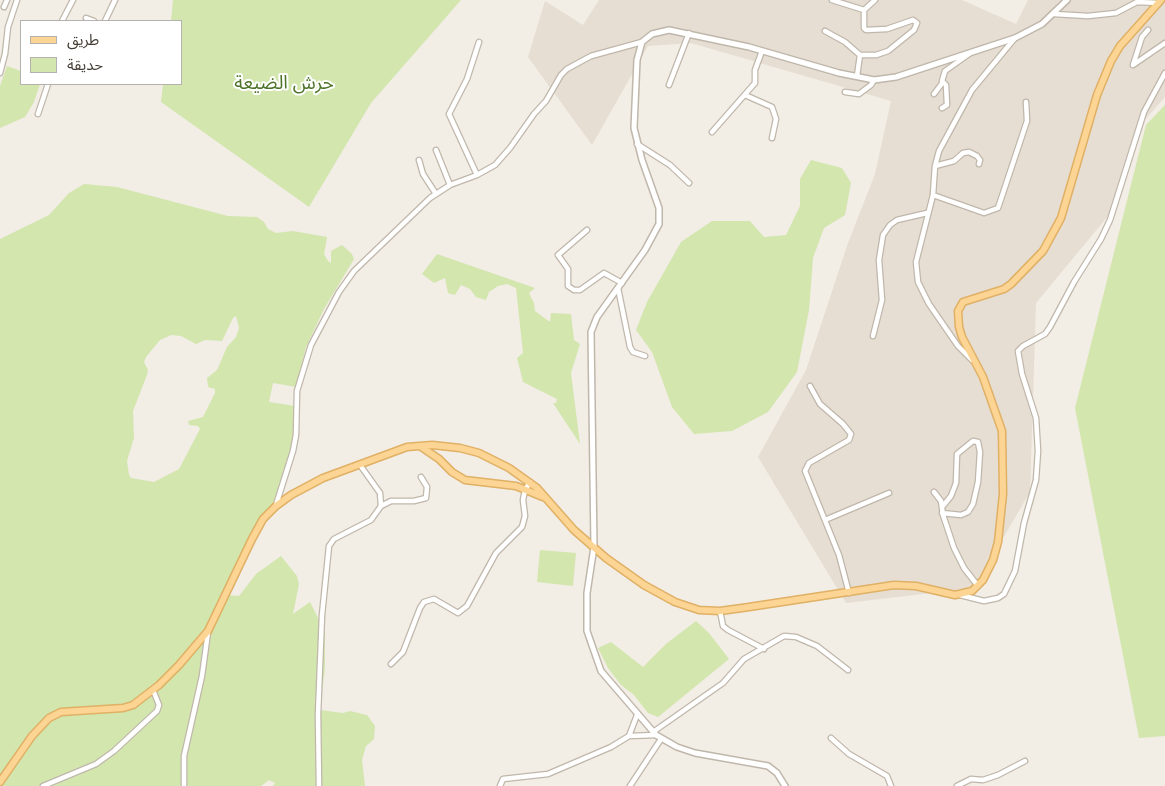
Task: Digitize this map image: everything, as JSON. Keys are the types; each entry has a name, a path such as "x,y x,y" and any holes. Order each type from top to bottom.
{"main road":[{"path":"0,782 32,736 49,718 62,712 123,708 133,704 153,690 179,665 208,631 252,539 263,519 276,506 291,495 323,478 398,449 432,444 460,448 492,458 522,475 594,547 644,585 662,595 698,610 720,611 902,585 960,595 978,586 993,560 998,542 1004,472 1002,431 983,377 959,327 960,306 970,300 1004,289 1021,276 1043,251 1061,218 1092,112 1111,61 1120,46 1159,2"},
{"path":"420,446 440,459 452,472 465,480 516,486 543,497"},
{"path":"516,486 522,475"}],"street":[{"path":"4,7 8,0"},
{"path":"0,73 5,54 8,27 17,0"},
{"path":"63,20 73,0"},
{"path":"105,20 115,0"},
{"path":"832,0 864,10"},
{"path":"825,31 844,42 860,56 876,56 888,51 914,30 917,23 913,20 887,29 866,30 864,28 864,10 875,0"},
{"path":"276,506 296,435 297,391 316,334 339,292 354,271 405,220 436,194 450,185 477,175 495,165 552,93 561,75 567,69 591,56 642,42 657,32 669,30 762,51 874,80 896,77 974,50 1016,38 1042,24 1067,0"},
{"path":"1054,14 1088,16 1116,13 1137,2 1159,2"},
{"path":"86,18 91,20"},
{"path":"1148,30 1142,37 1133,65 1165,43"},
{"path":"669,85 689,34"},
{"path":"974,361 958,346 941,324 918,282 916,262 933,195 935,166 942,145 964,104 1016,38"},
{"path":"477,175 449,114 467,79 479,42"},
{"path":"642,42 637,60 634,128 637,144 659,208 659,224 620,286 597,317 592,332 594,547 589,575 586,617 590,644 600,671 637,715 661,739 695,753 768,766 777,773 785,786"},
{"path":"934,94 943,82 945,71 974,50"},
{"path":"712,132 755,82 755,70 762,51"},
{"path":"857,76 860,56"},
{"path":"960,595 976,600 998,598 1004,594 1016,571 1024,523 1036,480 1038,451 1036,418 1022,374 1018,351 1023,346 1045,334 1074,282 1101,240 1110,220 1144,112 1165,73"},
{"path":"845,92 859,94 871,85 874,80"},
{"path":"942,108 948,105 948,95 943,82"},
{"path":"38,114 48,85"},
{"path":"745,95 772,107 776,119 772,138"},
{"path":"933,195 984,213 998,208 1027,121 1026,102"},
{"path":"637,144 670,165 689,183"},
{"path":"436,150 450,185"},
{"path":"935,166 954,161 962,153 969,152 977,156 980,160 979,164"},
{"path":"419,160 423,174 436,194"},
{"path":"873,336 882,300 880,260 883,235 890,225 897,220 927,213"},
{"path":"587,230 558,255 568,269 568,286 574,290 580,290 604,273 620,286 630,347 633,352 645,356"},
{"path":"810,386 820,404 843,424 851,434 849,440 805,468 839,555 849,592"},
{"path":"942,506 951,496 956,483 957,454 973,440 978,442 980,452 978,482 973,504 968,512 961,514 942,513"},
{"path":"360,465 380,493 381,506"},
{"path":"319,786 318,715 322,615 329,546 334,540 371,520 381,506 391,502 426,498 427,487 420,477"},
{"path":"391,664 403,652 424,602 434,599 458,613 467,606 496,553 522,527 525,516 525,490 530,482"},
{"path":"934,492 941,501 942,513 954,548 964,568 978,586"},
{"path":"825,520 889,493"},
{"path":"720,611 723,626 764,649"},
{"path":"184,786 184,756 202,676 208,631"},
{"path":"500,786 503,779 548,774 611,747 629,736 654,733 723,682 744,659 784,636 796,637 817,646 848,670"},
{"path":"43,786 96,764 114,751 157,711 159,704 153,690"},
{"path":"629,736 637,715"},
{"path":"831,738 849,754 886,776 891,786"},
{"path":"630,786 661,739"},
{"path":"957,786 971,779 983,780 998,776 1025,761"}],"shaded area":[{"path":"599,0 962,0 1016,24 1028,0 1165,0 1165,97 1143,122 1118,204 1036,303 1030,492 974,588 846,603 758,457 806,370 848,243 875,174 891,101 691,43 648,46 592,145 528,57 545,1 583,25"}],"green space":[{"name":"حرش الضيعة","path":"173,0 461,0 371,103 309,207 161,102 163,85 182,85 182,20 171,20"},
{"path":"7,66 20,71 20,85 40,85 34,102 25,117 0,128 0,86"},
{"path":"1165,105 1165,736 1139,738 1075,408 1146,125"},
{"path":"811,160 842,168 851,183 845,215 824,228 813,258 809,310 797,372 768,412 732,431 694,434 672,407 652,352 636,330 647,302 681,242 712,221 750,221 764,237 786,235 800,206 800,179"},
{"path":"84,184 117,187 228,216 257,217 264,222 268,229 276,233 293,231 327,237 324,254 331,263 331,251 342,245 352,254 354,259 324,309 306,347 296,387 273,383 269,402 295,406 293,450 276,501 263,518 227,595 239,596 256,574 281,556 297,576 299,584 293,614 310,602 325,632 325,667 320,710 343,713 350,711 367,715 375,726 374,739 366,746 362,760 365,786 273,786 275,783 269,780 261,786 0,786 0,239 49,215 69,193","holes":["236,316 239,328 236,337 227,347 217,370 207,378 208,387 215,389 215,393 203,417 188,421 189,425 198,426 200,429 179,469 154,482 131,478 127,461 134,438 133,411 147,375 148,370 144,362 146,357 160,340 171,335 181,336 196,344 205,340 222,341 233,318"]},
{"path":"437,254 535,288 529,293 534,303 535,311 550,322 551,313 571,314 574,340 580,344 571,373 580,444 553,403 556,403 557,399 523,382 517,358 523,353 516,288 507,284 498,286 489,292 486,300 476,297 470,289 461,285 455,295 448,293 445,278 434,283 422,274"},
{"path":"540,550 576,553 573,586 537,582"},
{"path":"696,621 709,633 729,659 658,717 648,713 634,695 621,685 608,668 598,648 611,642 643,667 666,644"}]}
